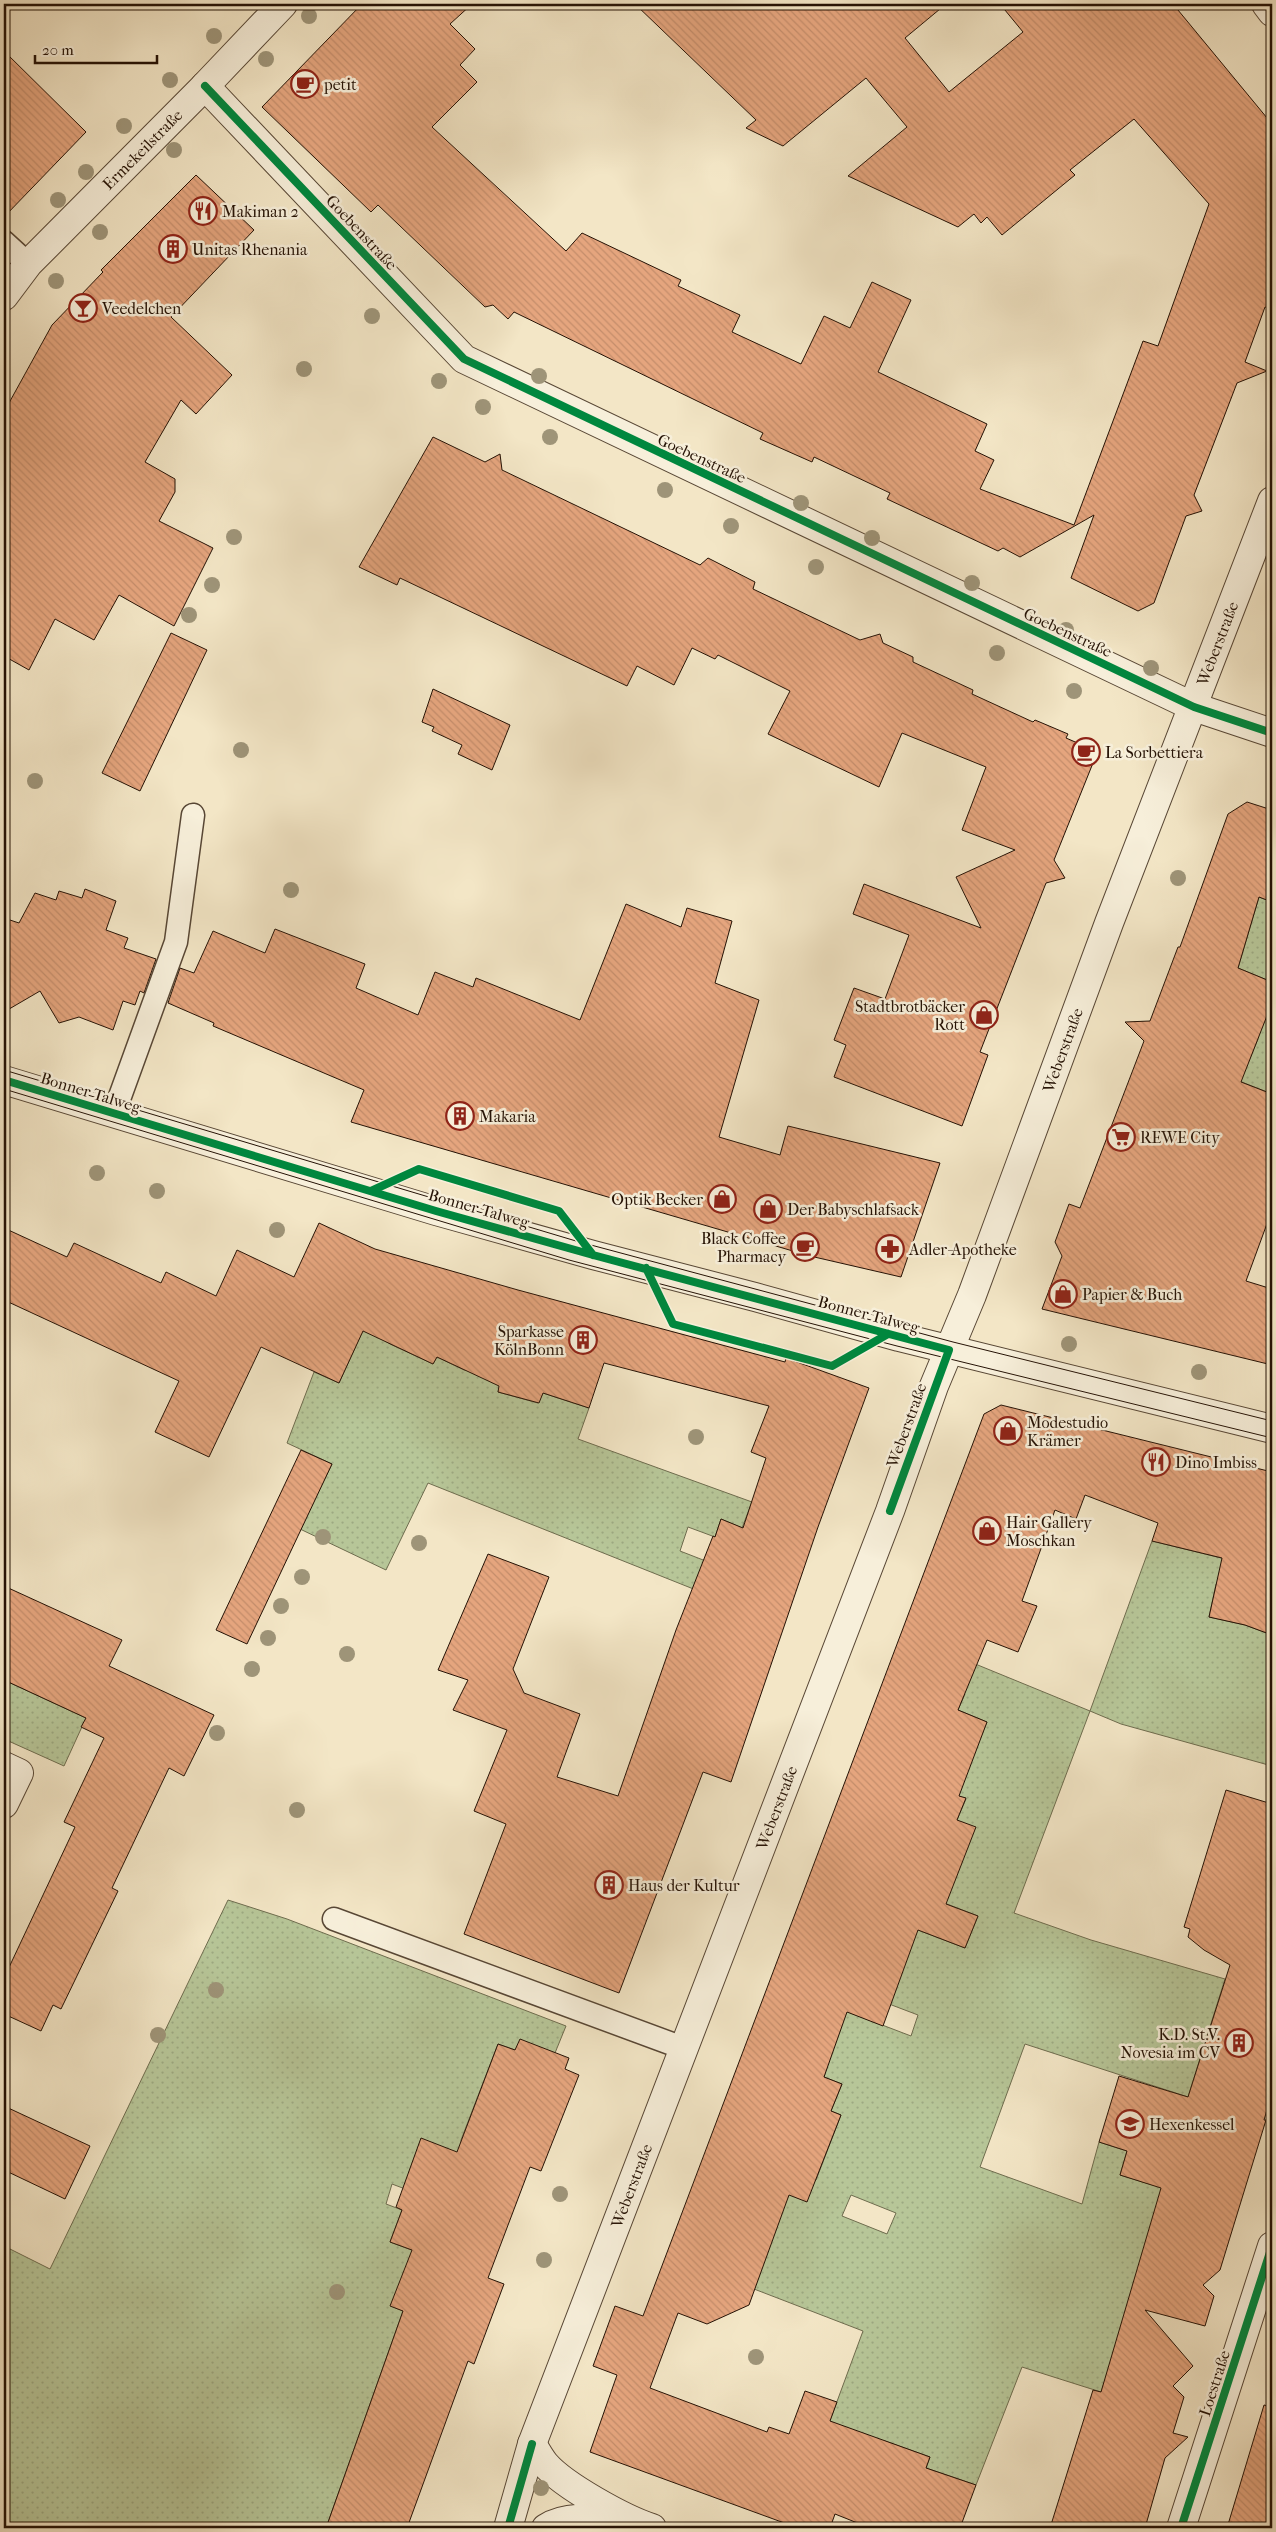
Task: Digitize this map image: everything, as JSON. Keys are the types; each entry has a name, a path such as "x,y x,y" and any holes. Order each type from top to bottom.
{"street":[{"name":"Ermekeilstraße","path":"4,296 28,264 205,86 283,4"},
{"path":"1266,4 1272,12"},
{"name":"Goebenstraße","path":"205,86 464,359 1194,707 1272,733"},
{"name":"Weberstraße","path":"508,2528 532,2444 949,1350 982,1268 1109,923 1272,501"},
{"name":"Bonner Talweg","path":"4,1080 593,1255 949,1350 1272,1429"},
{"path":"4,1766 19,1773 4,1804"},
{"name":"Loestraße","path":"1181,2528 1272,2246"},
{"path":"532,2444 544,2464 564,2481 643,2525"},
{"path":"546,2528 553,2524 579,2518 643,2525"}],"lane":[{"path":"4,242 28,264"},
{"path":"114,1114 176,942 193,815"},
{"path":"334,1919 683,2048"}],"green space":[{"path":"1259,897 1272,902 1272,982 1238,968"},
{"path":"1228,998 1272,1015 1272,1094 1209,1069 1248,1063 1258,1039"},
{"path":"364,1328 390,1344 433,1364 437,1357 464,1370 502,1376 498,1392 538,1403 543,1393 589,1408 578,1439 752,1502 742,1528 721,1519 715,1537 688,1527 680,1551 716,1565 706,1594 428,1483 386,1570 300,1529 332,1464 287,1443 314,1372 339,1383"},
{"path":"1152,1541 1266,1569 1257,1593 1216,1584 1209,1617 1245,1625 1272,1635 1272,1766 1121,1724 1090,1711"},
{"path":"968,1661 1090,1711 1014,1913 1091,1940 1225,1979 1188,2097 1025,2044 980,2167 1082,2204 1099,2142 1127,2151 1120,2175 1156,2186 1171,2182 1101,2392 1022,2367 976,2485 926,2468 930,2457 885,2441 825,2434 863,2331 754,2289 795,2172 816,2180 841,2115 831,2111 842,2084 824,2077 843,2010 911,2036 918,2015 868,1996 918,1930 965,1948 978,1916 898,1885 957,1820 966,1799 936,1787 980,1739 987,1722 958,1710 965,1694 956,1691","holes":["851,2195 896,2213 887,2234 842,2216"]},
{"path":"4,1680 86,1718 64,1766 4,1739"},
{"path":"228,1900 287,1919 566,2026 555,2053 515,2050 498,2044 461,2140 463,2194 421,2139 409,2172 443,2186 437,2201 392,2184 386,2204 402,2210 390,2242 425,2255 409,2259 391,2306 403,2311 326,2528 4,2528 4,2246 50,2269"}],"building":[{"path":"362,4 472,4 450,24 475,49 460,65 477,82 432,127 566,251 582,233 681,280 678,286 740,315 732,332 801,364 824,316 850,328 872,282 911,300 878,372 987,424 975,451 994,460 980,489 1074,525 1143,341 1158,346 1209,204 1134,119 1070,170 1075,175 1002,235 987,217 981,223 974,214 958,227 848,176 907,127 866,78 783,146 746,128 756,120 635,4 946,4 905,38 949,92 1023,32 1000,4 1173,4 1272,124 1272,309 1265,307 1245,362 1267,371 1237,383 1194,495 1202,511 1186,516 1154,603 1138,611 1071,578 1094,515 1020,557 1003,548 998,551 887,499 890,493 814,457 812,462 760,439 763,433 514,312 508,319 493,305 485,307 378,205 371,212 262,107"},
{"path":"4,51 86,132 4,217"},
{"path":"196,175 254,230 171,317 232,375 196,414 181,400 145,462 175,479 175,492 159,521 213,548 174,626 119,595 94,640 55,619 29,670 4,656 4,412 52,325 103,272 101,270"},
{"path":"433,437 485,462 500,454 502,470 700,565 708,558 755,582 753,589 860,640 880,634 883,643 913,657 913,662 973,690 972,694 1033,722 1035,720 1068,734 1066,738 1089,748 1093,763 1054,860 1065,878 1046,883 980,1052 988,1055 962,1126 834,1077 846,1045 834,1040 854,988 885,999 909,935 853,914 864,884 981,928 956,877 1015,850 962,830 986,767 902,733 879,787 768,734 790,691 718,655 715,659 692,648 674,685 637,666 627,686 400,578 397,585 359,567"},
{"path":"171,633 207,650 140,791 102,773"},
{"path":"433,689 510,725 492,770 458,754 462,745 432,731 434,727 422,722"},
{"path":"1247,802 1272,810 1272,902 1259,897 1238,968 1272,982 1272,1003 1241,1082 1272,1094 1272,1210 1246,1281 1272,1289 1272,1365 1042,1309 1062,1256 1055,1242 1069,1204 1080,1208 1144,1041 1125,1022 1150,1021 1178,947 1180,947 1228,814"},
{"path":"85,889 116,901 106,930 128,938 124,948 156,959 144,993 140,991 135,1005 123,1001 113,1030 79,1017 59,1023 40,991 4,1012 4,918 19,923 35,893 56,900 59,891 82,898"},
{"path":"626,904 681,927 687,908 732,921 715,983 759,1000 719,1137 780,1155 788,1126 940,1163 901,1277 810,1256 351,1122 364,1090 213,1026 214,1023 168,1003 180,968 194,973 213,931 265,953 275,929 365,964 356,988 418,1015 435,972 473,987 476,978 580,1020"},
{"path":"319,1223 375,1249 518,1290 785,1362 786,1358 869,1388 818,1527 731,1782 703,1772 619,1993 464,1934 506,1824 474,1811 507,1730 453,1710 468,1680 438,1670 488,1554 549,1577 513,1669 524,1693 580,1714 557,1777 618,1796 676,1630 713,1536 715,1537 721,1519 743,1528 766,1458 751,1452 769,1406 604,1363 589,1408 543,1393 539,1403 498,1392 499,1386 437,1357 433,1364 363,1331 339,1383 261,1347 209,1457 155,1432 179,1381 4,1300 4,1228 67,1257 74,1243 161,1283 166,1272 216,1296 237,1250 294,1277"},
{"path":"1001,1405 1272,1472 1272,1635 1245,1625 1209,1617 1222,1558 1152,1541 1158,1523 1085,1495 1076,1519 1055,1510 1022,1601 1037,1606 1018,1652 987,1640 958,1710 987,1722 959,1796 966,1798 957,1820 976,1827 946,1904 978,1916 965,1948 918,1930 883,2026 847,2012 824,2077 842,2084 831,2111 841,2115 807,2202 789,2195 749,2305 707,2324 678,2313 650,2388 767,2432 769,2427 789,2434 805,2391 837,2402 830,2421 930,2457 926,2468 976,2485 960,2528 870,2528 835,2514 830,2528 798,2528 590,2452 617,2375 593,2366 615,2306 643,2316 984,1414"},
{"path":"301,1450 332,1464 247,1644 216,1630"},
{"path":"4,1586 122,1640 109,1666 214,1715 184,1776 169,1768 112,1888 118,1891 61,2009 53,2005 41,2031 4,2014 4,1978 75,1827 64,1822 104,1738 81,1727 86,1718 4,1680"},
{"path":"1226,1790 1272,1804 1272,2093 1264,2120 1266,2120 1220,2270 1203,2285 1214,2296 1205,2326 1145,2310 1193,2366 1173,2386 1184,2397 1173,2433 1188,2437 1165,2458 1145,2528 1050,2528 1093,2390 1101,2392 1161,2188 1120,2175 1127,2151 1099,2142 1119,2076 1188,2097 1230,1965 1204,1950 1188,1937 1190,1929 1184,1927"},
{"path":"520,2039 569,2058 565,2069 579,2075 541,2171 530,2167 488,2278 504,2284 474,2364 468,2361 407,2528 326,2528 403,2311 390,2306 412,2250 390,2242 402,2210 396,2207 421,2138 457,2152 498,2044 515,2050"},
{"path":"4,2106 90,2146 65,2199 4,2170"},
{"path":"1264,2405 1272,2407 1272,2528 1227,2528"}],"tram line":[{"path":"4,1070 576,1241 953,1342 1272,1421"},
{"path":"4,1089 569,1260 897,1346 1272,1438"}],"cycle path":[{"path":"205,86 464,359 1194,707 1272,733"},
{"path":"4,1080 436,1211 949,1350 890,1511"},
{"path":"371,1191 419,1169 559,1211 593,1255"},
{"path":"646,1268 673,1324 832,1366 888,1334"},
{"path":"1181,2528 1272,2246"},
{"path":"508,2528 532,2444"}],"place":[{"name":"petit","path":"305,84"},
{"name":"Makiman 2","path":"203,211"},
{"name":"Unitas Rhenania","path":"173,249"},
{"name":"Veedelchen","path":"83,308"},
{"name":"La Sorbettiera","path":"1086,752"},
{"name":"Stadtbrotbäcker Rott","path":"984,1015"},
{"name":"Makaria","path":"460,1116"},
{"name":"REWE City","path":"1121,1137"},
{"name":"Optik Becker","path":"722,1199"},
{"name":"Der Babyschlafsack","path":"768,1209"},
{"name":"Black Coffee Pharmacy","path":"805,1247"},
{"name":"Adler-Apotheke","path":"890,1249"},
{"name":"Papier & Buch","path":"1063,1294"},
{"name":"Sparkasse KölnBonn","path":"583,1340"},
{"name":"Modestudio Krämer","path":"1008,1431"},
{"name":"Dino Imbiss","path":"1156,1462"},
{"name":"Hair Gallery Moschkan","path":"987,1531"},
{"name":"Haus der Kultur","path":"609,1885"},
{"name":"K.D. St.V. Novesia im CV","path":"1239,2043"},
{"name":"Hexenkessel","path":"1130,2124"}]}
